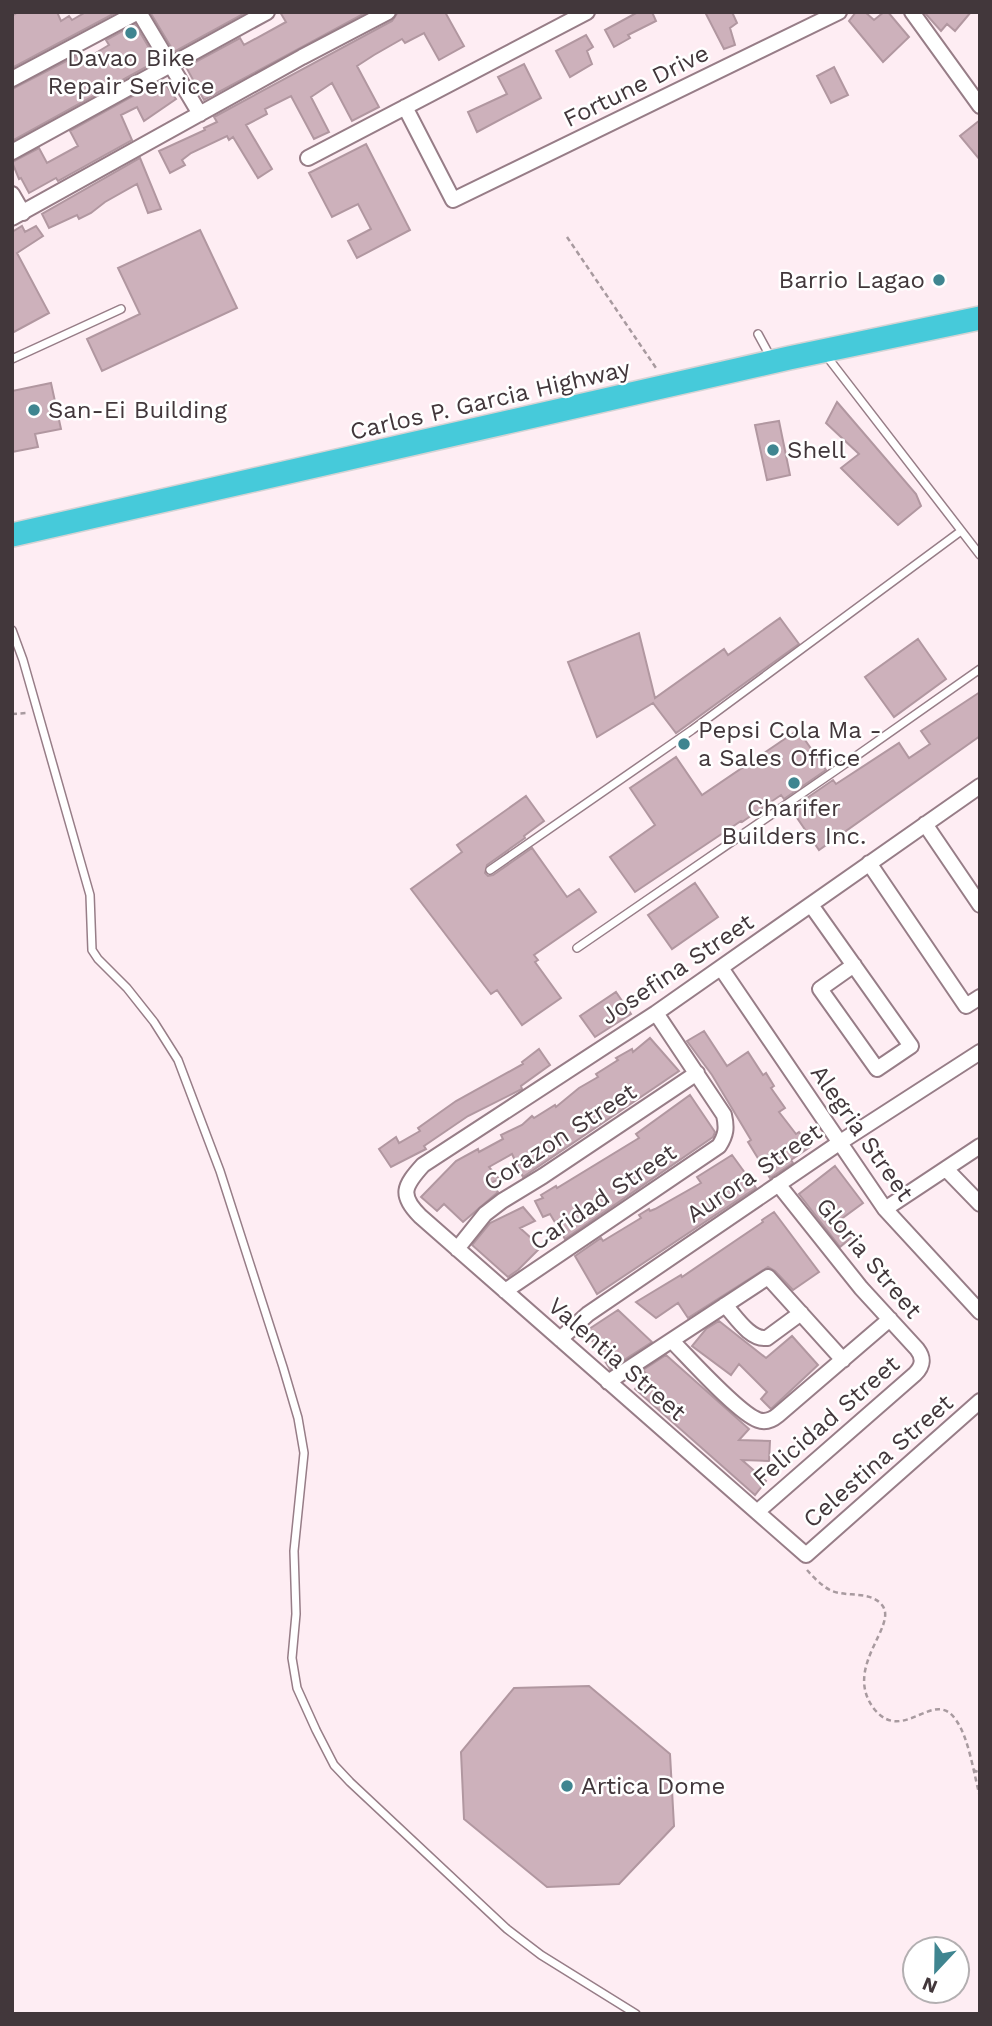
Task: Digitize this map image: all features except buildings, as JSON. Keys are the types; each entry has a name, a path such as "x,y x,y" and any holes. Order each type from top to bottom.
{"highway":[{"name":"Carlos P. Garcia Highway","path":"12,536 774,361 980,317"}],"street":[{"path":"12,79 139,12 200,114"},
{"path":"12,152 267,12"},
{"path":"12,194 17,215 388,12"},
{"path":"308,158 587,12"},
{"name":"Fortune Drive","path":"405,107 453,200 839,12"},
{"path":"912,12 980,106"},
{"name":"Josefina Street","path":"406,1192 408,1184 423,1166 656,1013 980,786"},
{"path":"925,824 980,905"},
{"path":"869,863 966,1006 980,997"},
{"path":"811,905 911,1045 877,1069 820,989 853,965"},
{"name":"Alegria Street","path":"721,968 885,1209 980,1312"},
{"path":"656,1013 697,1073"},
{"name":"Aurora Street","path":"560,1339 588,1314 778,1184 980,1052"},
{"name":"Caridad Street","path":"505,1291 719,1146 727,1128 724,1115 697,1073"},
{"name":"Corazon Street","path":"457,1249 485,1214 502,1201 697,1073"},
{"path":"885,1209 980,1146"},
{"path":"946,1169 980,1204"},
{"name":"Gloria Street","path":"778,1184 831,1252 922,1355 922,1363"},
{"name":"Valentia Street","path":"406,1192 409,1206 806,1555"},
{"path":"608,1382 768,1277 843,1360"},
{"path":"725,1305 750,1332 762,1339 801,1313"},
{"path":"671,1341 742,1409 764,1422 778,1415 890,1319"},
{"name":"Felicidad Street","path":"757,1512 915,1374 922,1363"},
{"name":"Celestina Street","path":"806,1555 980,1401"}],"lane":[{"path":"12,359 121,309"},
{"path":"758,334 774,361"},
{"path":"822,351 980,555"},
{"path":"490,870 692,730 961,531"},
{"path":"12,630 90,895 92,950 154,1022 178,1060 237,1220 298,1418 304,1453 294,1551 296,1614 292,1658 298,1688 316,1730 334,1765 350,1782 507,1929 541,1955 636,2014"},
{"path":"577,948 980,669"}],"path":[{"path":"567,237 668,386"},
{"path":"806,1555 807,1570 828,1589 875,1599 884,1607 886,1615 883,1626 866,1661 864,1682 867,1700 878,1713 892,1722 902,1723 936,1709 948,1711 956,1719 962,1732 980,1797"},
{"path":"973,1770 980,1773"}],"place":[{"name":"Davao Bike Repair Service","path":"131,33"},
{"name":"Barrio Lagao","path":"939,280"},
{"name":"San-Ei Building","path":"34,410"},
{"name":"Shell","path":"773,450"},
{"name":"Pepsi Cola Ma - a Sales Office","path":"684,744"},
{"name":"Charifer Builders Inc.","path":"794,783"},
{"name":"Artica Dome","path":"567,1786"}]}
